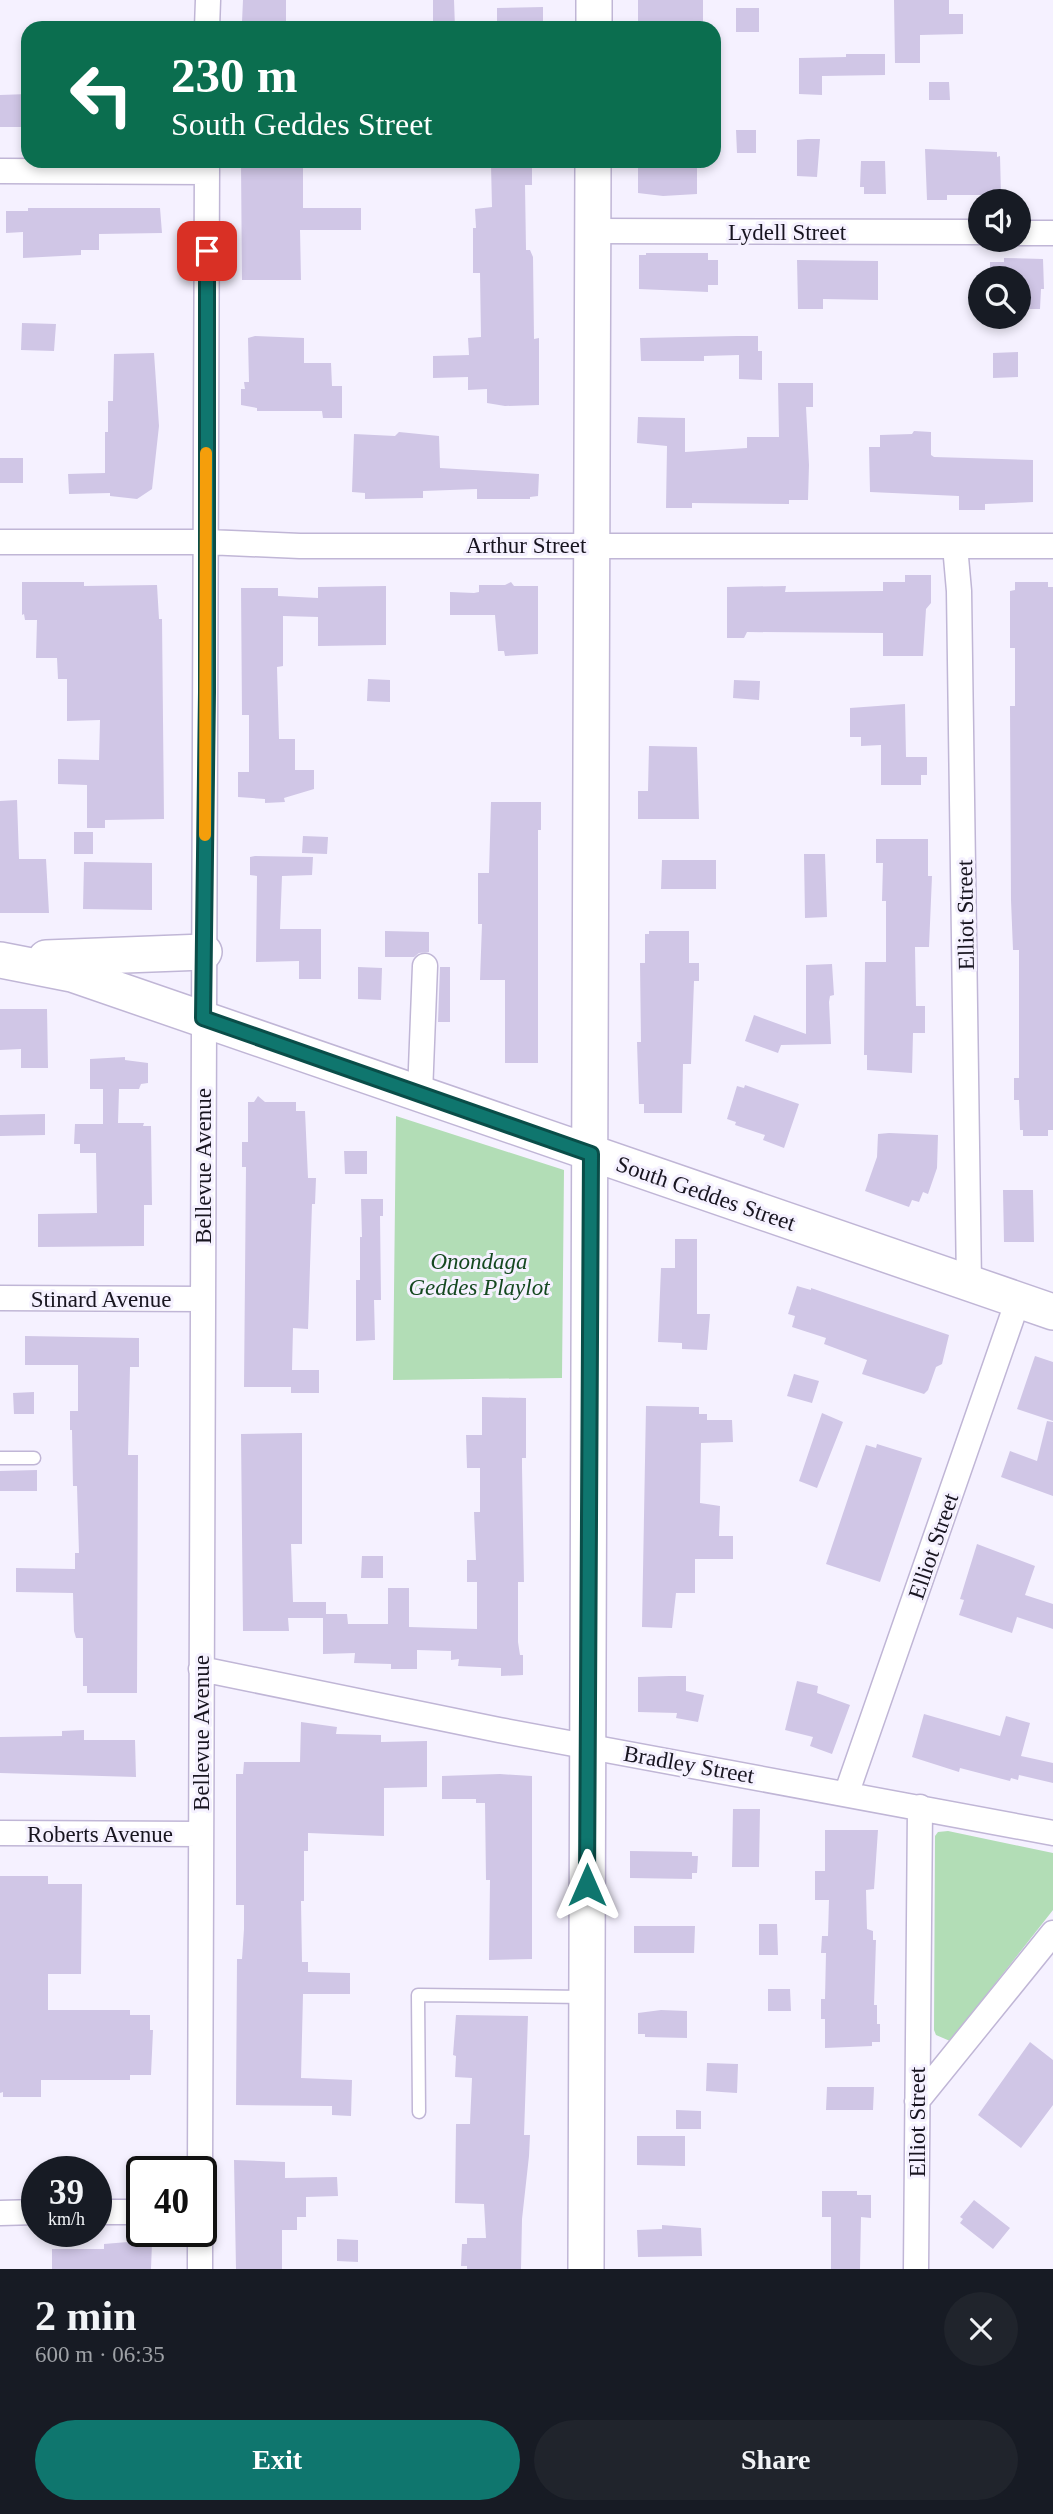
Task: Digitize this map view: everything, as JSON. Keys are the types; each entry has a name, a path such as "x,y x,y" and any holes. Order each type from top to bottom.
{"main road":[{"path":"594,0 594,21"},
{"path":"586,2269 593,168"},
{"path":"5,960 204,952"},
{"name":"South Geddes Street","path":"5,960 72,974 1053,1312"}],"street":[{"path":"208,0 208,21"},
{"path":"0,171 124,168"},
{"name":"Bellevue Avenue","path":"200,2156 207,168"},
{"name":"Lydell Street","path":"593,231 968,232"},
{"path":"1031,233 1053,233"},
{"name":"Arthur Street","path":"0,542 206,542 300,546 1053,546"},
{"name":"Elliot Street","path":"955,546 960,591 969,1284"},
{"path":"420,1094 425,966"},
{"name":"Stinard Avenue","path":"0,1298 203,1299"},
{"name":"Elliot Street","path":"847,1792 1018,1300"},
{"name":"Bradley Street","path":"201,1669 1053,1833"},
{"name":"Elliot Street","path":"916,2269 920,1807"},
{"name":"Roberts Avenue","path":"0,1833 200,1834"},
{"path":"917,2101 1053,1933"},
{"path":"0,2213 21,2212"},
{"path":"200,2247 201,2269"}],"lane":[{"path":"0,1458 34,1458"},
{"path":"419,2112 418,1995 587,1997"}],"green space":[{"name":"Onondaga Geddes Playlot","path":"396,1116 564,1170 562,1378 393,1380"},
{"path":"948,1831 1053,1853 1053,1910 950,2041 936,2035 934,2030 935,1836 938,1832"}],"building":[{"path":"243,0 286,0 286,21 242,21"},
{"path":"433,0 454,0 455,21 433,21"},
{"path":"638,0 703,0 703,21 638,21"},
{"path":"894,0 949,0 949,14 963,14 963,34 920,35 920,63 895,63"},
{"path":"543,7 543,21 497,21 497,8"},
{"path":"736,8 759,8 759,32 736,32"},
{"path":"846,54 885,54 885,75 822,76 822,95 799,94 799,58 846,57"},
{"path":"929,82 949,82 950,100 929,100"},
{"path":"21,94 21,127 0,127 0,95"},
{"path":"736,130 756,130 756,153 737,153"},
{"path":"820,139 817,177 797,176 797,140"},
{"path":"925,149 997,152 997,157 1000,156 1001,189 968,189 968,195 947,195 947,200 927,200"},
{"path":"861,161 885,161 886,194 864,194 864,187 860,187"},
{"path":"241,168 303,168 303,208 361,208 361,230 300,230 301,280 242,280"},
{"path":"491,168 532,168 532,185 525,185 526,250 530,250 533,257 534,339 539,338 539,405 505,406 487,403 487,389 468,390 468,377 433,378 433,356 469,355 468,338 481,337 480,273 473,273 473,228 476,228 475,209 492,207"},
{"path":"638,168 697,168 697,194 663,196 638,193"},
{"path":"28,208 160,208 162,233 99,234 99,250 81,250 81,255 23,258 23,232 6,233 6,211 28,211"},
{"path":"708,253 708,260 718,260 718,285 708,285 708,292 639,289 639,255"},
{"path":"1004,258 1043,259 1044,289 1041,289 1040,309 1031,309 1031,266 990,266 990,262 1004,262"},
{"path":"797,260 878,261 878,300 823,299 823,309 798,309"},
{"path":"22,323 56,324 54,351 21,350"},
{"path":"758,336 758,351 762,351 762,380 739,379 739,355 704,356 704,361 641,361 640,338"},
{"path":"248,338 304,338 304,363 331,363 332,386 342,386 342,418 323,418 322,411 257,411 257,408 241,405 241,389 245,389 244,382 249,382"},
{"path":"1018,352 1018,377 993,378 993,353"},
{"path":"154,353 159,426 152,489 137,499 110,496 110,493 69,494 68,474 105,473 105,432 108,432 108,401 113,401 114,354"},
{"path":"778,383 813,383 813,407 806,407 808,500 789,500 789,504 692,503 692,508 666,508 667,446 637,443 638,417 685,418 685,452 747,448 747,437 779,437"},
{"path":"914,431 931,432 931,455 934,457 1033,460 1033,502 985,504 985,510 959,510 959,496 870,492 869,447 880,447 880,435 912,434"},
{"path":"399,432 439,436 440,468 539,474 538,496 530,499 477,499 477,489 423,491 423,498 365,499 365,493 352,492 354,434 395,436"},
{"path":"0,458 23,458 23,483 0,483"},
{"path":"905,575 931,575 931,603 926,609 923,656 883,656 883,633 747,632 744,638 727,638 727,587 786,586 785,592 883,591 883,582 905,582"},
{"path":"22,582 84,582 84,586 157,585 159,619 162,619 164,819 105,820 105,828 87,828 87,785 58,784 58,759 99,760 100,720 67,721 67,679 58,679 57,658 36,658 37,620 25,620 24,614 22,615"},
{"path":"511,582 514,586 538,586 538,654 505,656 504,651 498,651 495,615 450,615 450,592 474,593 479,592 479,585 505,585"},
{"path":"1015,582 1048,582 1048,587 1053,587 1053,1130 1048,1130 1048,1136 1023,1136 1023,1130 1020,1130 1019,1100 1014,1100 1014,1078 1019,1078 1019,950 1013,950 1011,900 1010,706 1015,706 1015,648 1010,648 1010,591 1015,590"},
{"path":"386,586 386,645 318,646 318,617 283,616 283,666 277,667 279,739 295,739 295,770 314,770 314,789 284,798 285,802 265,803 265,799 238,797 238,772 249,772 249,715 242,715 241,588 278,588 278,596 318,598 318,587"},
{"path":"368,679 390,680 390,702 367,701"},
{"path":"734,680 760,681 759,700 733,698"},
{"path":"905,704 906,757 927,757 927,775 921,775 921,785 881,785 881,745 861,746 861,737 850,737 850,708"},
{"path":"649,746 697,747 699,819 638,819 638,791 648,791"},
{"path":"17,800 19,859 46,859 49,913 0,913 0,801"},
{"path":"491,802 541,802 541,830 538,830 538,1063 505,1063 505,980 480,980 482,924 478,924 478,873 489,873"},
{"path":"74,832 93,832 93,854 74,854"},
{"path":"303,836 328,837 327,854 302,853"},
{"path":"876,839 928,839 928,876 932,876 929,947 915,947 916,1006 925,1006 925,1033 913,1033 912,1073 867,1070 867,1055 864,1055 865,962 886,962 886,901 882,901 883,863 876,863"},
{"path":"804,854 825,854 827,917 805,918"},
{"path":"250,857 313,857 312,875 282,876 280,929 321,929 321,979 299,979 299,961 256,962 257,876 250,875"},
{"path":"662,860 716,860 716,889 661,889"},
{"path":"84,862 152,863 152,910 83,909"},
{"path":"385,931 429,932 429,952 419,953 414,957 385,957"},
{"path":"649,931 689,931 689,963 699,963 699,981 694,981 691,1064 683,1064 682,1113 644,1113 644,1104 639,1104 637,1042 641,1042 640,963 645,963 645,934 649,934"},
{"path":"832,964 834,995 830,996 829,1002 831,1044 781,1045 778,1053 745,1041 754,1015 806,1034 806,965"},
{"path":"358,967 382,968 381,1000 358,999"},
{"path":"440,967 450,967 450,1022 438,1022"},
{"path":"0,1009 47,1009 48,1068 21,1068 21,1049 0,1050"},
{"path":"125,1057 125,1060 148,1063 148,1083 141,1084 139,1089 119,1089 118,1123 144,1123 143,1126 151,1126 152,1205 144,1205 144,1246 38,1247 38,1214 97,1213 96,1153 80,1153 80,1144 74,1144 75,1124 103,1124 103,1089 90,1089 90,1059"},
{"path":"745,1085 799,1104 784,1148 763,1140 765,1135 735,1125 736,1122 727,1119 737,1086 744,1088"},
{"path":"258,1096 265,1102 296,1102 296,1111 305,1111 308,1178 316,1178 315,1204 312,1204 308,1329 293,1328 292,1370 319,1370 319,1393 291,1393 291,1387 244,1387 246,1167 242,1167 242,1142 248,1142 248,1102 254,1102"},
{"path":"45,1114 45,1135 0,1136 0,1115"},
{"path":"878,1134 938,1135 937,1168 928,1194 923,1192 919,1202 912,1200 909,1207 865,1191 877,1157"},
{"path":"344,1151 367,1151 367,1174 345,1174"},
{"path":"1003,1190 1033,1190 1034,1242 1004,1242"},
{"path":"361,1199 383,1199 383,1216 380,1216 381,1300 374,1300 375,1340 356,1341 356,1280 360,1280 362,1237"},
{"path":"675,1239 697,1239 697,1314 710,1314 707,1350 682,1349 682,1343 658,1342 661,1268 675,1268"},
{"path":"797,1286 811,1288 949,1335 942,1364 936,1367 928,1390 924,1394 862,1374 867,1360 824,1344 826,1338 792,1327 795,1316 788,1314"},
{"path":"25,1336 139,1338 139,1367 130,1367 128,1455 138,1455 137,1693 87,1693 87,1686 83,1686 83,1638 76,1638 74,1631 73,1593 16,1592 16,1568 75,1569 75,1553 79,1553 77,1486 73,1486 70,1430 70,1411 78,1411 78,1365 25,1365"},
{"path":"1035,1356 1053,1362 1053,1421 1017,1409"},
{"path":"794,1374 819,1381 812,1403 787,1396"},
{"path":"34,1392 34,1414 14,1414 13,1393"},
{"path":"482,1397 526,1398 526,1458 522,1458 524,1582 518,1582 518,1642 520,1655 523,1655 523,1675 501,1676 501,1668 458,1666 459,1659 451,1660 451,1651 417,1650 417,1669 391,1669 391,1664 354,1663 355,1653 323,1654 323,1618 288,1618 289,1631 243,1631 241,1434 302,1433 302,1544 291,1544 293,1602 326,1602 326,1614 347,1614 348,1624 388,1624 388,1588 409,1588 409,1627 477,1629 477,1582 467,1582 467,1560 476,1560 474,1512 480,1512 480,1468 467,1468 466,1435 482,1435"},
{"path":"646,1406 699,1407 699,1414 707,1414 707,1420 732,1420 733,1442 701,1443 700,1503 720,1506 719,1536 733,1536 733,1559 695,1559 695,1593 676,1593 672,1628 642,1627"},
{"path":"822,1413 843,1422 817,1488 799,1481"},
{"path":"1047,1421 1053,1422 1053,1496 1001,1477 1010,1451 1037,1461"},
{"path":"877,1444 922,1458 880,1582 826,1564 866,1445 876,1448"},
{"path":"37,1470 37,1491 0,1491 0,1471"},
{"path":"977,1544 1035,1566 1025,1595 1053,1604 1053,1629 1017,1617 1012,1633 959,1615 964,1600 960,1599"},
{"path":"362,1556 383,1556 383,1578 361,1578"},
{"path":"686,1676 686,1691 704,1695 698,1722 676,1718 677,1713 638,1712 638,1677"},
{"path":"797,1681 818,1686 817,1693 850,1705 832,1754 810,1746 813,1737 785,1730"},
{"path":"924,1714 1000,1736 1006,1716 1030,1723 1021,1756 1053,1763 1053,1783 1019,1775 1018,1780 1011,1778 1010,1781 960,1768 959,1772 912,1757"},
{"path":"301,1722 337,1727 336,1734 381,1735 381,1742 427,1741 427,1787 384,1788 384,1836 308,1833 308,1851 304,1851 302,1962 308,1962 308,1972 350,1973 350,1994 303,1994 301,2078 352,2080 351,2116 332,2115 332,2106 236,2105 237,1959 242,1959 244,1905 236,1905 236,1774 243,1774 244,1762 300,1762"},
{"path":"84,1730 84,1740 135,1740 136,1777 0,1773 0,1737 62,1736 62,1731"},
{"path":"442,1776 532,1776 532,1959 489,1960 490,1880 486,1880 485,1803 476,1803 476,1799 442,1799"},
{"path":"733,1809 760,1809 759,1867 732,1867"},
{"path":"825,1830 878,1830 874,1889 866,1890 867,1929 873,1931 873,1940 876,1940 874,2005 877,2005 877,2024 880,2024 880,2042 872,2042 872,2046 825,2048 825,2019 821,2019 821,1999 825,1999 826,1953 821,1953 822,1936 828,1936 829,1900 815,1900 815,1871 825,1871"},
{"path":"630,1851 692,1852 692,1856 698,1856 697,1873 692,1873 692,1879 630,1878"},
{"path":"0,1876 48,1876 48,1884 82,1884 81,1974 48,1974 48,2010 130,2010 130,2015 150,2015 150,2030 153,2030 151,2075 130,2075 130,2080 41,2080 41,2097 3,2097 3,2092 0,2093"},
{"path":"759,1924 777,1924 778,1955 759,1955"},
{"path":"634,1926 695,1926 694,1953 634,1953"},
{"path":"768,1989 790,1989 791,2011 768,2011"},
{"path":"687,2011 687,2038 645,2037 645,2034 638,2034 638,2013"},
{"path":"456,2015 528,2016 524,2135 530,2135 522,2219 521,2269 467,2269 467,2266 461,2266 462,2244 467,2244 467,2238 486,2238 484,2204 455,2203 456,2124 470,2124 472,2078 455,2077 456,2056 453,2055"},
{"path":"1030,2042 1053,2060 1053,2105 1021,2148 978,2115"},
{"path":"707,2063 738,2064 737,2093 706,2091"},
{"path":"827,2087 874,2087 873,2110 826,2110"},
{"path":"676,2110 701,2111 701,2129 676,2129"},
{"path":"637,2136 685,2136 685,2166 637,2165"},
{"path":"234,2160 285,2162 285,2178 337,2177 338,2196 306,2197 306,2217 297,2217 297,2230 282,2230 282,2269 236,2269"},
{"path":"822,2191 857,2191 857,2195 871,2195 871,2218 861,2217 860,2269 831,2269 831,2217 822,2217"},
{"path":"974,2200 1010,2228 993,2249 960,2223 963,2219 960,2217"},
{"path":"662,2225 701,2228 702,2256 638,2257 637,2230 662,2229"},
{"path":"337,2239 358,2240 358,2262 337,2261"},
{"path":"126,2242 126,2247 152,2247 151,2269 52,2269 52,2249 104,2249 112,2247 112,2243"}],"slow traffic":[{"path":"205,835 206,453"}],"route":[{"path":"207,251 207,692 203,1018 591,1154 587,1885"}]}
